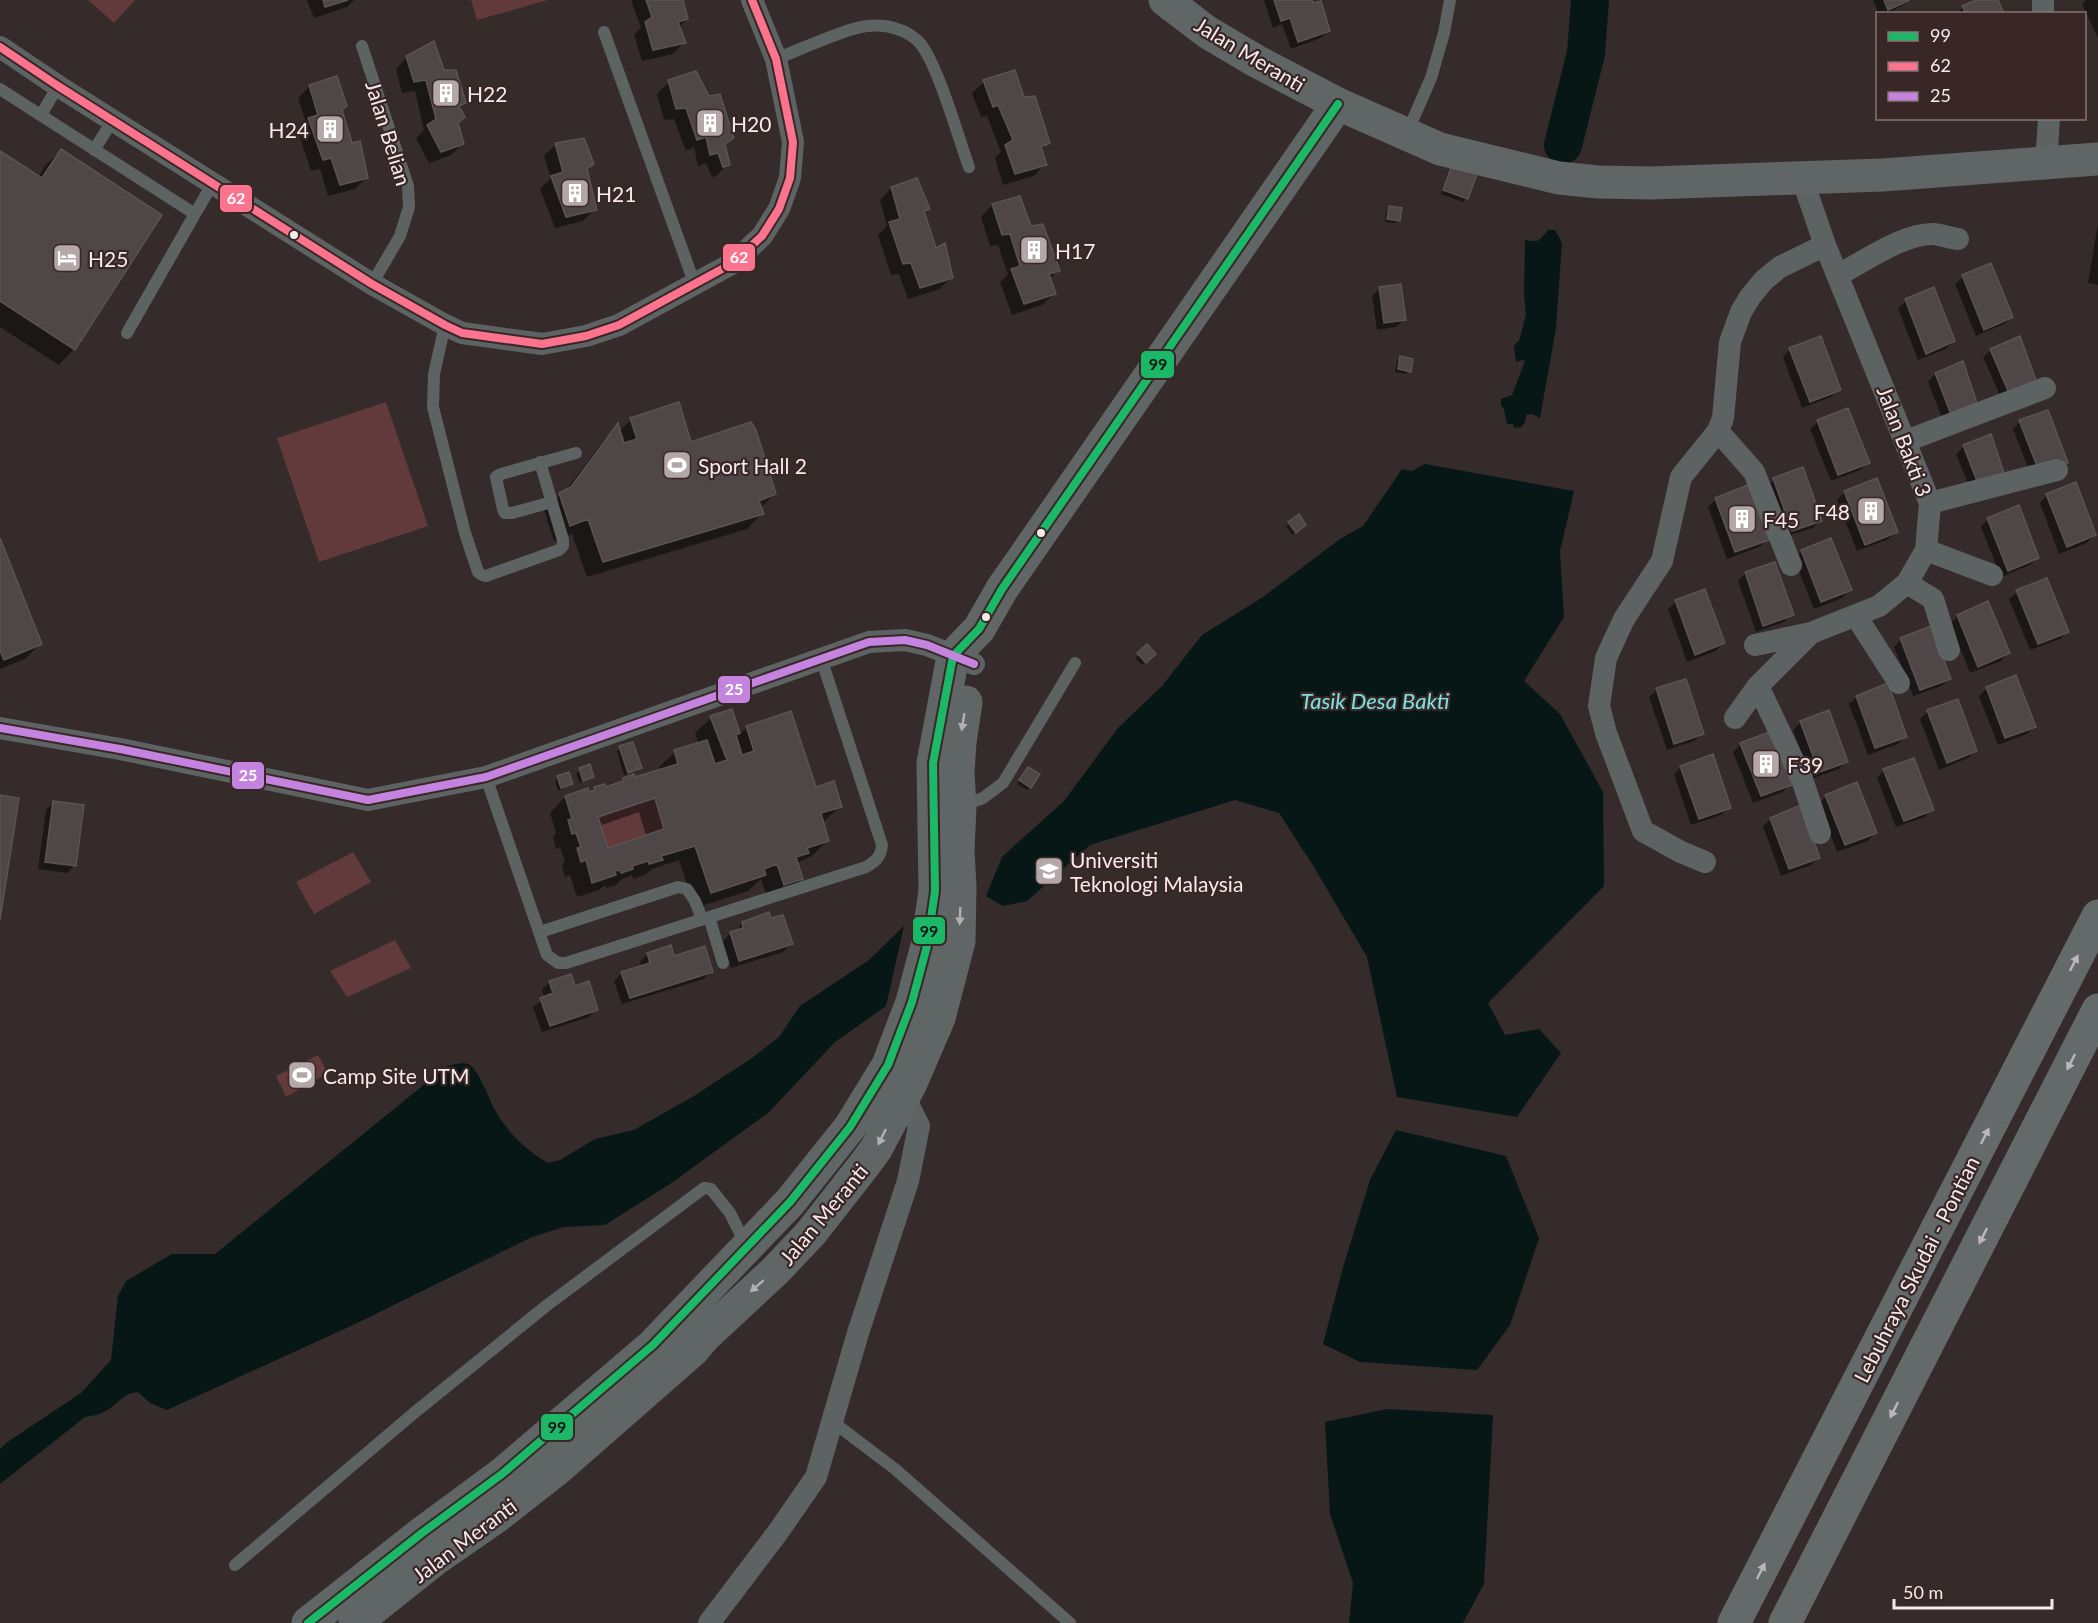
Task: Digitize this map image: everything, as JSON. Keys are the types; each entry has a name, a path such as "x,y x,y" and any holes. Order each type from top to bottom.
{"highway":[{"name":"Lebuhraya Skudai - Pontian","path":"1734,1623 2098,916"},
{"path":"1785,1623 2098,1010"}],"street":[{"path":"0,47 372,284 445,325 462,333 542,344 586,336 619,325 695,285 733,263 762,236 779,209 790,178 793,142 776,59 752,0"},
{"name":"Jalan Meranti","path":"1165,0 1207,32 1256,62 1338,104 1440,149 1559,178 1598,182 1802,178 1883,175 2098,159"},
{"name":"Jalan Meranti","path":"308,1623 422,1533 502,1474 653,1346 790,1202 850,1128 888,1065 912,1002 927,946 935,891 933,763 964,660 1002,589 1338,104"},
{"path":"2046,163 2049,120"},
{"name":"Jalan Bakti 3","path":"1755,645 1811,633 1879,606 1907,583 1926,550 1930,503 1825,245 1802,178"},
{"path":"1838,274 1905,240 1921,235 1935,234 1958,239"},
{"path":"1705,862 1643,831 1606,733 1599,706 1606,658 1624,619 1662,561 1681,477 1718,431 1723,418 1730,342 1741,312 1764,280 1780,267 1825,245"},
{"path":"1906,441 2045,388"},
{"path":"1718,431 1754,472 1791,565"},
{"path":"1930,503 2057,470"},
{"path":"1926,550 1992,575"},
{"path":"1907,583 1934,599 1949,650"},
{"path":"1856,616 1899,683"},
{"path":"1735,718 1758,686 1811,633"},
{"path":"0,728 120,749 369,800 486,777 869,642 904,640 927,645 964,660"},
{"name":"Jalan Meranti","path":"355,1623 434,1560 496,1517 556,1470 693,1350 775,1271 829,1212 876,1149 904,1096 939,1018 956,956 960,915 958,773 964,660"},
{"path":"1758,686 1802,779 1820,833"},
{"path":"709,1623 778,1532 816,1477 858,1333 908,1181 919,1126 904,1096"}],"lane":[{"path":"1406,134 1431,78 1444,33 1450,0"},
{"path":"776,59 854,28 878,25 902,29 919,42 937,75 969,167"},
{"path":"604,32 695,285"},
{"name":"Jalan Belian","path":"363,46 408,186 409,207 400,236 372,284"},
{"path":"41,116 58,86"},
{"path":"0,89 195,214"},
{"path":"94,150 113,120"},
{"path":"126,333 213,183"},
{"path":"445,325 434,374 434,407 465,533 478,572 486,576 559,550 562,546 563,540 540,462"},
{"path":"552,502 505,513 496,480 498,475 576,453"},
{"path":"486,777 547,955 558,963 566,963 866,867 881,854 882,845 821,658"},
{"path":"960,807 983,798 1003,783 1075,663"},
{"path":"540,932 678,887 687,889 695,901 705,918 723,963"},
{"path":"235,1564 414,1413 546,1306 704,1188 711,1189 730,1213 748,1248"},
{"path":"833,1422 895,1469 1070,1623"}],"shaded area":[{"path":"88,0 135,0 114,23"},
{"path":"471,0 548,0 477,20"},
{"path":"386,402 428,526 319,562 277,438"},
{"path":"655,798 664,829 608,848 598,817"},
{"path":"353,852 371,882 314,914 296,882"},
{"path":"395,940 411,968 347,997 330,971"},
{"name":"Camp Site UTM","path":"318,1055 328,1073 286,1097 276,1076"}],"water":[{"path":"1548,230 1555,230 1562,243 1556,328 1540,418 1532,414 1526,415 1521,427 1514,428 1513,424 1507,424 1501,399 1512,395 1525,361 1516,362 1514,345 1519,341 1526,315 1525,240 1539,240"},
{"name":"Tasik Desa Bakti","path":"1425,464 1574,491 1560,551 1564,617 1524,681 1560,714 1603,792 1604,886 1488,1003 1505,1035 1539,1029 1561,1053 1517,1117 1397,1097 1367,957 1279,813 1235,800 1090,845 1027,901 1003,906 986,896 1002,857 1064,801 1118,728 1162,686 1202,635 1263,597 1340,539 1363,526 1402,469 1412,471"},
{"path":"904,926 886,1006 835,1042 769,1112 670,1184 605,1225 564,1227 532,1237 353,1325 167,1410 150,1403 138,1392 130,1394 106,1411 85,1417 0,1484 0,1449 81,1393 111,1360 118,1296 126,1281 172,1254 215,1254 447,1066 462,1063 470,1065 481,1080 500,1118 525,1147 548,1163 560,1160 595,1139 634,1130 694,1096 752,1058 779,1037 800,1006 869,960"},
{"path":"1396,1130 1506,1156 1539,1238 1510,1325 1477,1370 1360,1362 1323,1344 1344,1264 1370,1180"},
{"path":"1387,1409 1493,1415 1484,1584 1463,1623 1349,1623 1353,1583 1330,1514 1325,1422"}],"building":[{"path":"323,0 348,0 325,7"},
{"path":"646,0 683,0 688,19 678,22 686,43 653,50 645,22 652,17"},
{"path":"1274,0 1312,0 1313,3 1321,1 1330,31 1298,42 1290,18 1281,21"},
{"path":"1884,0 1910,0 1888,10"},
{"path":"1976,0 1998,0 2003,12 1965,12 1962,6"},
{"name":"H22","path":"434,41 444,70 456,70 466,103 459,106 465,117 458,123 464,144 441,152 427,125 436,119 426,80 414,82 406,56"},
{"path":"1015,70 1024,97 1035,96 1050,143 1041,147 1047,165 1015,174 1005,145 1013,140 998,105 993,107 983,80"},
{"name":"H20","path":"696,71 709,96 720,94 734,138 725,144 730,165 723,167 718,153 710,155 706,137 697,140 686,108 676,109 668,80"},
{"name":"H24","path":"337,76 347,106 342,110 352,143 360,141 368,178 340,185 331,158 323,160 308,118 318,115 309,85"},
{"name":"H21","path":"584,138 594,164 587,169 597,210 566,217 551,176 563,172 555,143"},
{"name":"H25","path":"61,149 162,215 75,350 0,301 0,151 42,178"},
{"path":"1452,164 1477,174 1468,199 1443,190"},
{"path":"917,178 930,209 924,211 936,248 945,243 953,278 920,288 911,263 903,264 889,222 900,219 891,187"},
{"name":"H17","path":"1020,196 1031,226 1043,224 1060,271 1049,274 1056,294 1024,304 1011,269 1020,266 1010,234 1002,235 992,204"},
{"path":"1389,206 1402,208 1400,221 1387,219"},
{"path":"1991,263 2013,317 1984,330 1962,275"},
{"path":"1401,284 1406,320 1384,323 1379,287"},
{"path":"1934,287 1955,341 1926,354 1905,299"},
{"path":"1821,336 1841,390 1810,402 1789,348"},
{"path":"2020,336 2038,386 2009,393 1990,349"},
{"path":"1400,356 1413,359 1411,372 1398,369"},
{"path":"1963,361 1978,406 1952,417 1935,373"},
{"name":"Sport Hall 2","path":"679,402 691,442 751,422 756,430 776,494 759,501 764,514 603,562 588,519 570,526 559,493 571,487 618,423 624,443 637,439 630,418"},
{"path":"1848,408 1870,463 1838,475 1817,420"},
{"path":"2048,410 2068,463 2038,469 2019,420"},
{"path":"1991,434 2006,479 1979,486 1963,445"},
{"path":"1803,467 1822,521 1792,531 1773,478"},
{"name":"F48","path":"1877,478 1898,532 1865,545 1844,491"},
{"path":"2076,482 2096,535 2067,547 2046,494"},
{"name":"F45","path":"1748,485 1769,540 1735,552 1715,498"},
{"path":"2019,505 2039,558 2008,571 1987,518"},
{"path":"1299,514 1306,525 1296,533 1288,522"},
{"path":"0,538 42,644 4,660 0,651"},
{"path":"1831,538 1852,590 1821,602 1801,550"},
{"path":"1775,562 1794,615 1763,626 1745,572"},
{"path":"2047,578 2069,632 2038,644 2016,590"},
{"path":"1705,589 1725,643 1695,655 1675,600"},
{"path":"1988,601 2010,653 1978,667 1957,615"},
{"path":"1931,626 1951,679 1920,690 1900,638"},
{"path":"1147,644 1156,654 1146,663 1137,653"},
{"path":"2016,675 2036,727 2005,738 1986,687"},
{"path":"1686,679 1704,734 1674,744 1656,688"},
{"path":"1888,683 1907,737 1875,748 1856,696"},
{"path":"1958,699 1977,751 1947,763 1927,710"},
{"path":"732,709 740,733 736,735 742,755 754,751 746,726 791,711 816,787 834,781 842,807 821,813 829,841 807,848 809,853 796,857 803,879 784,885 777,864 764,869 766,875 711,893 695,846 661,856 663,860 649,864 648,861 632,866 633,869 621,873 620,870 615,871 616,875 592,883 586,860 581,862 577,848 581,847 576,833 572,834 568,820 572,819 565,796 588,788 589,792 595,790 594,787 605,784 606,787 634,774 635,777 678,764 674,750 707,740 715,764 727,760 710,716","holes":["655,798 664,829 608,848 598,817"]},
{"path":"1829,710 1848,762 1819,772 1800,721"},
{"name":"F39","path":"1772,731 1792,785 1761,796 1740,743"},
{"path":"633,742 642,768 628,773 619,746"},
{"path":"1713,754 1731,808 1699,819 1680,766"},
{"path":"1914,758 1934,810 1904,821 1883,769"},
{"path":"590,764 594,777 583,781 579,768"},
{"path":"1028,767 1040,774 1031,788 1019,780"},
{"path":"569,772 573,784 561,788 557,776"},
{"path":"1857,782 1877,833 1845,845 1825,795"},
{"path":"0,795 19,798 0,920"},
{"path":"53,801 84,805 76,866 45,862"},
{"path":"1801,805 1820,858 1789,869 1770,818"},
{"path":"769,912 771,918 783,915 793,944 739,961 730,932 743,928 742,922"},
{"path":"671,945 674,956 705,946 713,972 630,998 621,972 650,963 647,953"},
{"path":"571,974 575,986 589,981 598,1010 550,1026 540,998 553,993 549,981"}],"waterway":[{"path":"1563,145 1586,53 1590,0"}],"transit line":[{"name":"62","path":"0,47 372,284 445,325 462,333 542,344 586,336 619,325 733,263 762,236 779,209 790,178 793,142 776,59 752,0"},
{"name":"99","path":"308,1623 422,1533 502,1474 653,1345 790,1202 850,1127 888,1065 912,1002 927,946 935,891 933,763 953,656 979,629 1002,589 1338,104"},
{"name":"25","path":"0,728 120,749 368,800 486,777 869,642 905,640 927,645 974,664"}],"place":[{"name":"H22","path":"446,93"},
{"name":"H20","path":"710,123"},
{"name":"H24","path":"330,129"},
{"name":"H21","path":"575,193"},
{"name":"H17","path":"1034,250"},
{"name":"H25","path":"67,258"},
{"name":"Sport Hall 2","path":"677,465"},
{"name":"F48","path":"1871,511"},
{"name":"F45","path":"1742,519"},
{"name":"F39","path":"1766,764"},
{"name":"Universiti Teknologi Malaysia","path":"1049,871"},
{"name":"Camp Site UTM","path":"302,1075"}]}
